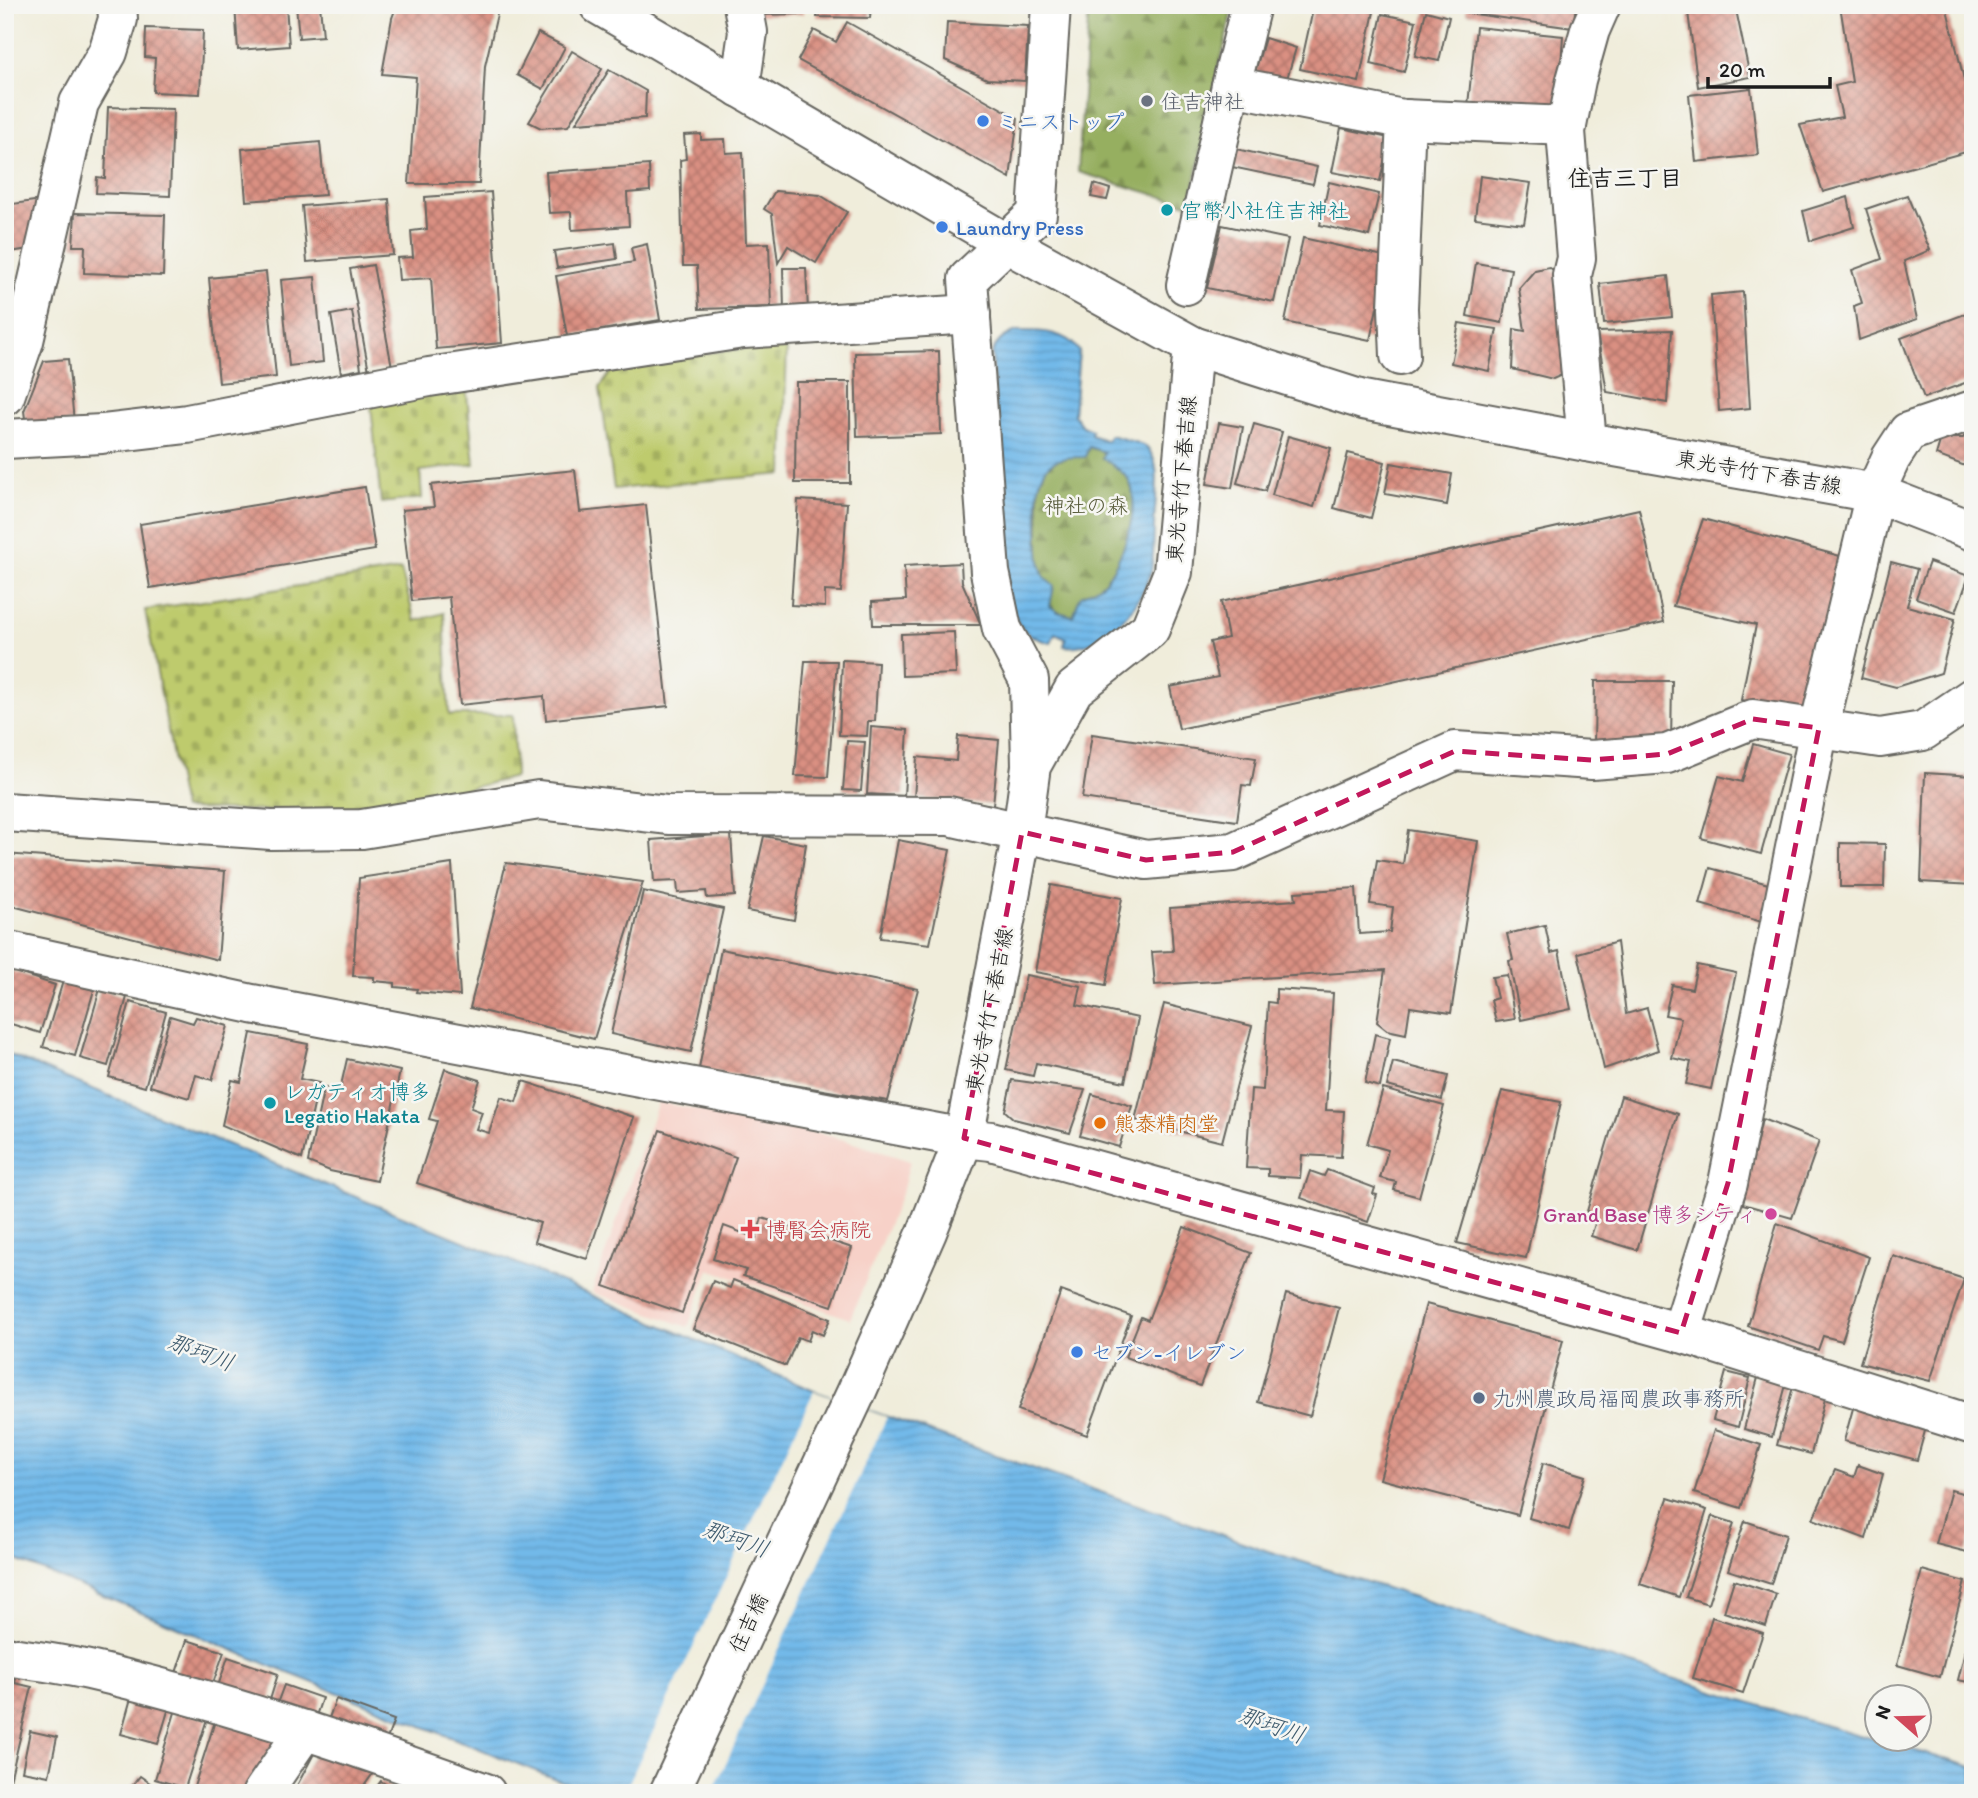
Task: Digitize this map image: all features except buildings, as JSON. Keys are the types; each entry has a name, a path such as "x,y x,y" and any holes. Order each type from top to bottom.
{"street":[{"path":"5,396 24,341 79,103 108,52 118,19 117,5"},
{"path":"599,5 1006,243 1193,346"},
{"path":"740,88 748,32 743,5"},
{"path":"1031,766 1029,680 1002,629 990,572 968,279 1037,214 1051,5"},
{"path":"1185,285 1251,5"},
{"path":"1587,442 1572,275 1576,258 1566,131 1576,80 1590,30 1601,5"},
{"path":"1231,86 1406,119 1567,126"},
{"path":"1400,356 1398,308 1406,119"},
{"path":"5,439 102,434 187,424 429,377 743,329 971,314"},
{"name":"東光寺竹下春吉線","path":"845,1416 927,1232 964,1138 1022,832 1031,766 1074,689 1150,629 1173,572 1193,346 1363,400 1875,493 1973,531"},
{"path":"1681,1333 1728,1183 1819,728 1875,493 1891,458 1908,432 1973,410"},
{"path":"5,813 271,830 362,829 540,800 668,815 949,816 1146,860 1233,852 1455,751 1592,760 1667,754 1753,719 1880,738 1923,731 1973,697"},
{"path":"5,950 252,1004 991,1141 1967,1415"},
{"name":"住吉橋","path":"669,1793 845,1416"},
{"path":"5,1656 86,1669 160,1687 305,1730 486,1793"},
{"path":"262,1793 305,1730"}],"highlighted area":[{"path":"1753,719 1819,728 1728,1183 1681,1333 964,1138 1022,832 1146,860 1233,852 1455,751 1592,760 1667,754"}],"shaded area":[{"name":"博腎会病院","path":"658,1102 828,1135 910,1161 903,1189 850,1319 709,1269 688,1327 592,1292"}],"green space":[{"name":"住吉神社","path":"1089,5 1233,5 1190,205 1078,172"},
{"path":"787,344 783,474 614,489 600,388 617,363"},
{"path":"466,385 474,464 420,471 422,498 381,503 370,396"},
{"name":"神社の森","path":"1089,447 1104,452 1102,458 1128,479 1132,490 1132,518 1123,549 1110,574 1103,583 1084,594 1073,616 1058,612 1050,606 1048,581 1043,575 1039,560 1039,485 1046,468 1055,461 1085,457"},
{"path":"401,570 415,621 444,613 449,715 513,715 515,777 368,813 183,809 145,610"}],"water":[{"path":"1017,331 1051,333 1073,344 1079,351 1074,415 1082,426 1092,430 1091,435 1107,441 1110,435 1146,447 1156,469 1153,561 1150,575 1137,601 1117,625 1092,642 1078,646 1064,646 1066,638 1055,633 1051,643 1023,629 1014,615 1006,585 992,353 999,342","holes":["1089,447 1104,452 1102,458 1128,479 1132,490 1132,518 1123,548 1110,574 1100,585 1080,597 1073,616 1058,612 1050,606 1054,586 1044,576 1041,567 1039,486 1041,478 1052,463 1070,457 1085,457"]},
{"name":"那珂川","path":"5,1053 507,1259 814,1391 1268,1551 1862,1736 1862,1752 1920,1752 1973,1767 1973,1793 591,1793 271,1666 5,1555"}],"pier":[{"path":"814,1391 887,1417 712,1793 624,1793"}],"place":[{"name":"住吉神社","path":"1147,101"},
{"name":"ミニストップ","path":"983,121"},
{"name":"官幣小社住吉神社","path":"1167,210"},
{"name":"Laundry Press","path":"942,227"},
{"name":"レガティオ博多 Legatio Hakata","path":"270,1103"},
{"name":"熊泰精肉堂","path":"1100,1123"},
{"name":"Grand Base 博多シティ","path":"1771,1214"},
{"name":"博腎会病院","path":"750,1229"},
{"name":"セブン-イレブン","path":"1077,1352"},
{"name":"九州農政局福岡農政事務所","path":"1479,1398"}],"district":[{"name":"住吉三丁目","path":"1625,178"}]}
